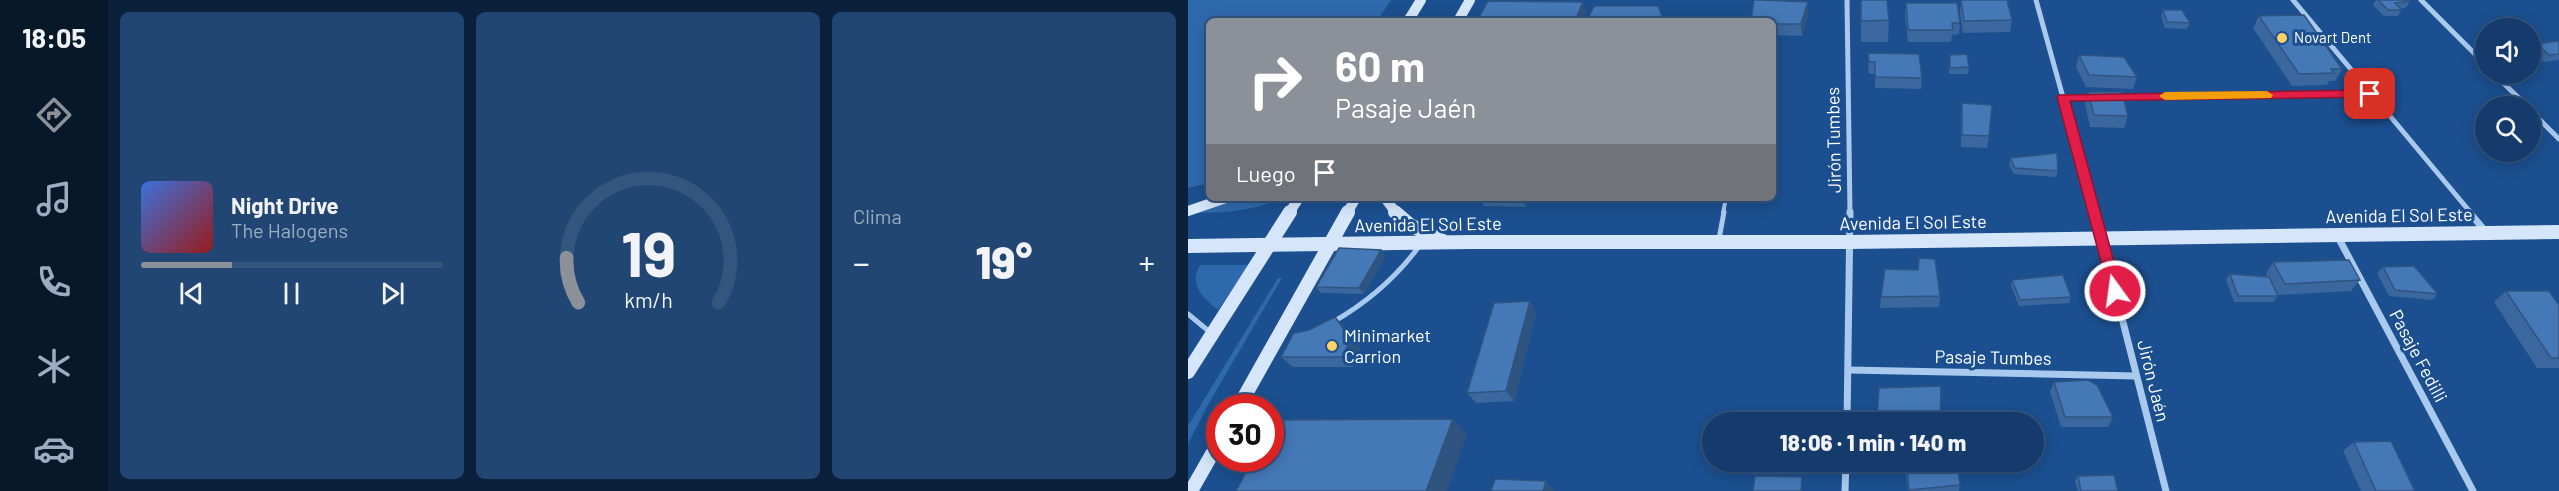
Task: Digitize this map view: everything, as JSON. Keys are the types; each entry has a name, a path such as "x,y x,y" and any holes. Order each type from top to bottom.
{"main road":[{"path":"1410,18 1421,0"},
{"path":"1460,18 1470,0"},
{"path":"1188,211 1217,201"},
{"path":"1188,372 1297,201"},
{"path":"1247,394 1281,338 1354,201"},
{"path":"1387,201 1392,210 1414,228 1447,243"},
{"name":"Avenida El Sol Este","path":"1188,246 1851,242 2559,232"},
{"path":"1191,491 1206,465"}],"street":[{"name":"Jirón Tumbes","path":"1847,0 1851,242 1847,412"},
{"name":"Jirón Jaén","path":"2036,0 2102,238 2166,491"},
{"path":"2293,0 2487,233"},
{"path":"2421,0 2475,54"},
{"path":"2504,84 2517,96"},
{"path":"2110,97 2370,94"},
{"path":"2063,97 2098,97"},
{"path":"2541,121 2559,139"},
{"name":"Pasaje Fedilli","path":"2338,235 2473,491"},
{"name":"Pasaje Tumbes","path":"1849,370 2136,376"},
{"path":"1845,491 1846,472"}],"lane":[{"path":"1719,242 1726,201"},
{"path":"1325,324 1365,303 1385,287 1401,271 1422,243"},
{"path":"1188,314 1212,334"}],"shaded area":[{"path":"1188,0 1391,0 1379,18 1206,18 1206,184 1188,188"},
{"path":"1230,201 1274,201 1240,210 1195,213"},
{"path":"1200,265 1249,265 1218,310 1207,301 1196,284"},
{"path":"1278,278 1282,278 1214,394 1207,394"},
{"path":"1206,396 1206,409 1188,444 1188,426"}],"building":[{"path":"1754,0 1808,2 1801,24 1776,24 1776,18 1751,18"},
{"path":"1861,0 1887,0 1889,20 1861,21"},
{"path":"1961,0 2007,0 2012,20 1964,21"},
{"path":"2378,0 2410,1 2395,3 2402,10 2388,10"},
{"path":"1488,1 1583,2 1576,18 1479,18"},
{"path":"1906,3 1957,3 1960,23 1952,23 1953,30 1908,30"},
{"path":"1594,6 1658,6 1663,18 1588,18"},
{"path":"2163,10 2182,10 2190,23 2167,22"},
{"path":"2304,15 2342,69 2331,69 2334,73 2299,74 2259,16"},
{"path":"2559,41 2559,54 2549,55 2541,48 2541,43"},
{"path":"1868,53 1919,54 1922,78 1875,77 1875,62 1869,62"},
{"path":"1967,54 1969,67 1950,68 1950,55"},
{"path":"2079,55 2124,57 2137,77 2089,75"},
{"path":"2088,92 2122,92 2128,116 2094,115"},
{"path":"1962,103 1992,105 1989,136 1962,135"},
{"path":"2057,153 2058,171 2015,168 2010,158"},
{"path":"1339,248 1381,250 1359,288 1316,287"},
{"path":"1919,258 1935,259 1940,296 1881,297 1885,269 1918,270"},
{"path":"2349,260 2360,280 2285,284 2273,262"},
{"path":"2414,266 2438,294 2395,290 2383,267"},
{"path":"2230,274 2269,277 2278,296 2238,296"},
{"path":"2063,275 2071,297 2020,300 2012,280"},
{"path":"2506,291 2549,291 2559,305 2559,358 2551,358"},
{"path":"1530,301 1506,391 1467,393 1494,303"},
{"path":"1335,317 1351,339 1342,357 1281,357 1294,333 1309,330"},
{"path":"2088,380 2097,385 2113,417 2065,417 2054,382"},
{"path":"1941,386 1940,412 1877,412 1879,388"},
{"path":"1453,419 1426,491 1236,491 1246,472 1284,472 1284,420"},
{"path":"2391,441 2415,491 2376,491 2354,442"},
{"path":"1907,472 1958,472 1960,485 1909,490"},
{"path":"2114,475 2118,491 2081,491 2078,476"},
{"path":"1755,476 1802,477 1801,491 1753,491"},
{"path":"1495,479 1546,481 1543,491 1491,491"}],"slow traffic":[{"path":"2165,96 2267,95"}],"place":[{"name":"Novart Dent","path":"2282,38"},
{"name":"Minimarket Carrion","path":"1332,346"}],"route":[{"path":"2115,291 2063,97 2370,94"}]}
